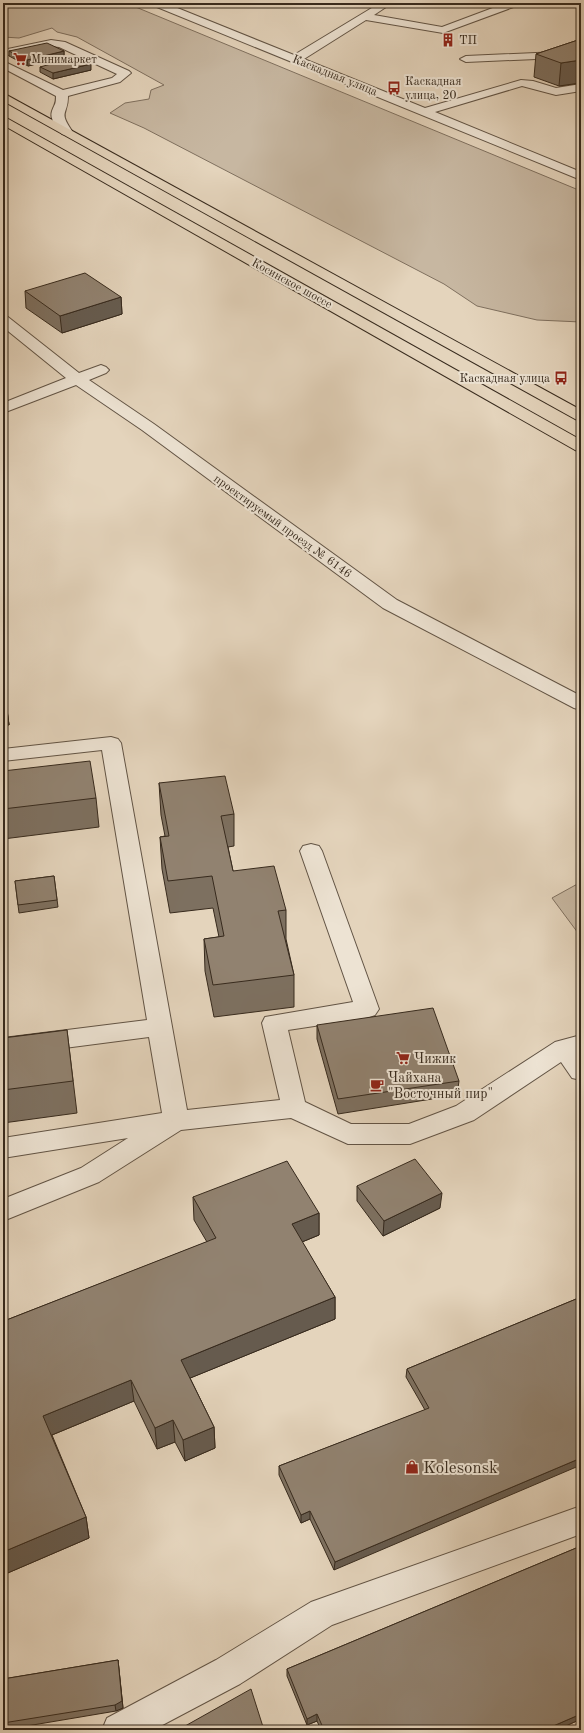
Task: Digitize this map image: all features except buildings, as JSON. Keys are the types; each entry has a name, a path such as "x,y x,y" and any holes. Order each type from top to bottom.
{"highway":[{"name":"Косинское шоссе","path":"3,96 581,416"},
{"name":"Косинское шоссе","path":"3,120 581,447"}],"street":[{"name":"Каскадная улица","path":"156,3 581,176"},
{"path":"296,59 387,3"},
{"path":"365,17 443,30 515,3"},
{"path":"3,53 51,42 61,44 125,73 116,80 62,94 18,73 3,64"},
{"path":"466,59 581,54"},
{"path":"66,61 86,56"},
{"path":"18,73 40,67"},
{"path":"79,77 97,85"},
{"path":"424,112 521,83 530,83 562,92 581,87"},
{"path":"62,94 62,106 58,111 58,119 66,131"},
{"name":"проектируемый проезд № 6146","path":"3,320 77,379 148,427 390,604 581,704"},
{"path":"3,408 101,370"},
{"path":"3,755 111,743 176,1122"},
{"path":"294,1108 274,1024 367,1009 311,851"},
{"path":"3,1047 160,1027"},
{"path":"3,1148 176,1122 294,1108 348,1134 410,1134 465,1113 572,1046 581,1071"},
{"path":"3,1210 90,1175 176,1122"},
{"path":"119,1730 228,1672 322,1612 581,1520"}],"shaded area":[{"path":"7,3 126,3 581,191 581,322 537,320 477,306 444,284 144,128 110,113 125,103 149,99 151,90 164,85 77,37 57,32 52,28 19,38 3,37 3,5"},
{"path":"581,882 581,937 552,898"}],"place":[{"name":"ТП","path":"448,40"},
{"name":"Минимаркет","path":"20,59"},
{"name":"Каскадная улица, 20","path":"394,88"},
{"name":"Каскадная улица","path":"561,378"},
{"name":"Чижик","path":"403,1058"},
{"name":"Чайхана \"Восточный пир\"","path":"377,1085"},
{"name":"Kolesonsk","path":"412,1467"}]}
